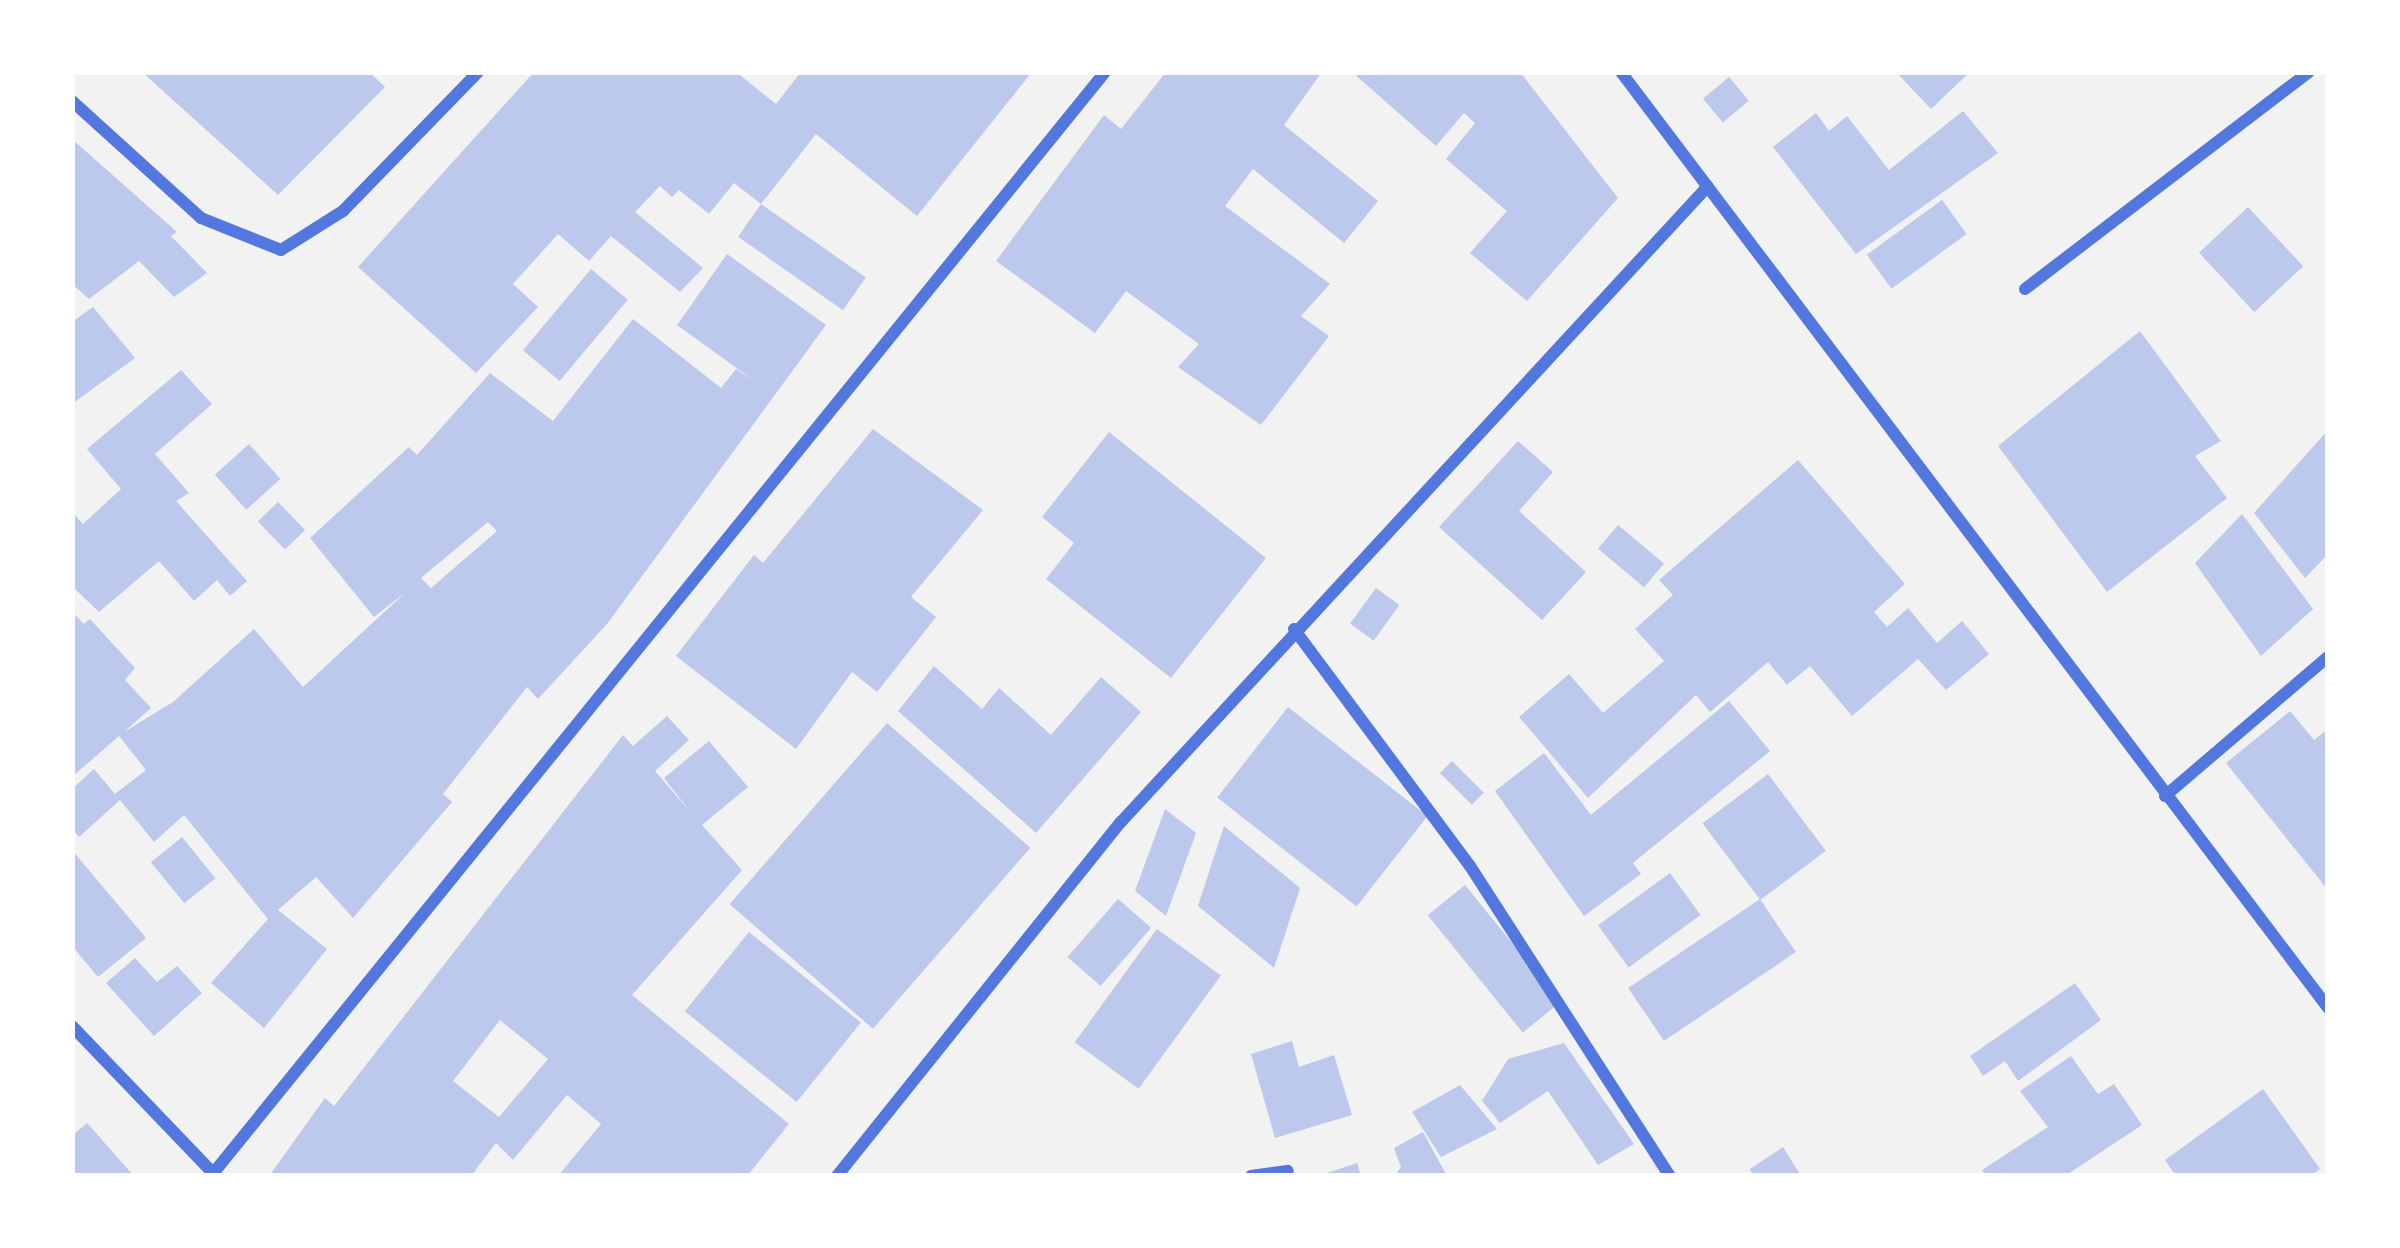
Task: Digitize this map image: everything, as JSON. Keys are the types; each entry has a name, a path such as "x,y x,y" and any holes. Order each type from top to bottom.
{"street":[{"path":"72,100 201,218 281,250 343,211 478,72"},
{"path":"72,1026 212,1175 1105,72"},
{"path":"1621,72 2328,1008"},
{"path":"2025,290 2309,72"},
{"path":"837,1176 1121,822 1294,629 1708,186"},
{"path":"1294,629 1470,866 1670,1176"},
{"path":"2165,796 2328,657"},
{"path":"1251,1176 1288,1171"}],"building":[{"path":"142,72 369,72 385,87 278,195"},
{"path":"534,72 736,72 776,104 801,72 1032,72 917,216 816,134 761,204 734,183 709,214 679,190 672,197 660,186 635,212 703,268 680,292 611,236 589,261 558,234 513,284 538,307 476,373 358,267"},
{"path":"1166,72 1322,72 1284,125 1378,201 1344,243 1253,169 1225,206 1330,284 1301,316 1329,336 1261,425 1178,367 1199,344 1126,291 1095,333 996,261 1104,115 1121,129"},
{"path":"1352,72 1520,72 1618,198 1527,301 1470,253 1507,211 1446,159 1475,123 1464,113 1436,146"},
{"path":"1896,72 1970,72 1931,109"},
{"path":"1729,77 1749,101 1723,123 1703,99"},
{"path":"1963,111 1998,153 1856,254 1773,147 1816,113 1829,131 1847,116 1889,170"},
{"path":"72,139 177,232 171,236 207,273 174,297 139,261 89,299 72,284"},
{"path":"1942,200 1967,234 1891,289 1867,255"},
{"path":"761,204 866,277 843,310 738,237"},
{"path":"2248,207 2303,266 2254,312 2199,253"},
{"path":"727,254 826,325 607,624 538,699 527,687 443,794 452,802 353,918 316,877 278,910 327,949 264,1028 211,983 268,919 184,815 154,842 120,800 79,837 72,829 72,789 94,769 115,794 146,770 119,736 72,777 72,612 84,624 90,619 135,668 125,680 151,708 124,732 173,702 254,629 303,687 406,592 374,617 310,538 409,447 417,455 490,373 553,421 633,319 721,388 736,369 753,380 677,325","holes":["488,522 497,531 431,588 421,578"]},
{"path":"591,269 628,300 560,381 523,350"},
{"path":"93,307 135,358 72,404 72,322"},
{"path":"2140,331 2221,441 2195,456 2227,498 2107,592 1998,446"},
{"path":"181,370 212,404 155,454 189,493 176,501 247,581 230,596 217,580 194,601 159,561 99,612 72,586 72,512 83,524 121,489 87,449"},
{"path":"873,429 983,510 911,597 936,617 877,692 852,672 796,749 676,656 754,555 763,563"},
{"path":"2328,430 2328,554 2305,578 2254,513"},
{"path":"1109,432 1266,558 1171,678 1046,579 1074,543 1042,517"},
{"path":"1518,441 1553,472 1519,511 1586,572 1542,620 1439,527"},
{"path":"249,444 280,479 246,510 215,475"},
{"path":"1798,460 1905,584 1874,612 1887,627 1908,608 1937,643 1962,621 1989,654 1946,690 1918,659 1852,716 1810,666 1787,685 1768,662 1710,712 1696,695 1588,798 1519,717 1569,674 1603,713 1664,661 1635,629 1673,595 1659,580"},
{"path":"278,502 305,530 285,550 258,521"},
{"path":"2242,514 2313,609 2261,656 2195,563"},
{"path":"1618,525 1664,564 1644,587 1598,549"},
{"path":"1376,588 1399,605 1374,641 1350,624"},
{"path":"934,666 982,709 999,688 1051,735 1101,677 1141,712 1036,833 898,711"},
{"path":"1729,701 1770,751 1633,863 1641,874 1584,916 1495,791 1544,753 1591,815"},
{"path":"1288,707 1427,816 1357,907 1217,798"},
{"path":"2290,711 2314,740 2328,729 2328,890 2226,763"},
{"path":"667,716 689,740 655,771 692,814 664,778 709,741 748,787 702,825 742,870 632,995 789,1124 747,1176 558,1176 601,1124 567,1095 513,1160 496,1143 471,1176 269,1176 325,1098 334,1106 623,735 633,746","holes":["500,1020 548,1059 499,1117 453,1081"]},
{"path":"887,723 1030,848 873,1029 730,904"},
{"path":"1452,761 1484,793 1472,805 1440,773"},
{"path":"1768,774 1826,851 1760,900 1703,823"},
{"path":"1165,809 1196,833 1166,916 1135,891"},
{"path":"1224,826 1300,888 1274,968 1198,906"},
{"path":"182,837 215,878 184,903 151,862"},
{"path":"72,850 146,938 98,977 72,946"},
{"path":"1670,873 1701,915 1629,967 1598,925"},
{"path":"1465,885 1560,1002 1523,1033 1428,915"},
{"path":"1118,899 1151,928 1101,986 1067,957"},
{"path":"1760,899 1796,952 1664,1041 1628,988"},
{"path":"1157,929 1221,975 1139,1089 1075,1042"},
{"path":"749,932 861,1023 797,1102 685,1011"},
{"path":"135,958 157,982 177,966 202,993 154,1036 106,983"},
{"path":"2075,983 2101,1020 2018,1081 2005,1061 1983,1076 1970,1056"},
{"path":"1292,1041 1299,1067 1334,1055 1352,1115 1275,1138 1251,1054"},
{"path":"1564,1043 1634,1144 1598,1165 1548,1091 1500,1123 1482,1101 1508,1059"},
{"path":"2071,1056 2098,1094 2114,1084 2142,1125 2065,1176 1986,1176 1982,1170 2048,1127 2020,1091"},
{"path":"1460,1085 1497,1129 1441,1157 1412,1112"},
{"path":"2263,1089 2320,1169 2310,1176 2176,1176 2165,1160"},
{"path":"87,1123 134,1176 72,1176 72,1136"},
{"path":"1423,1132 1447,1176 1394,1176 1401,1167 1394,1148"},
{"path":"1783,1147 1801,1176 1754,1176 1750,1169"},
{"path":"1357,1163 1361,1176 1321,1175"}]}
